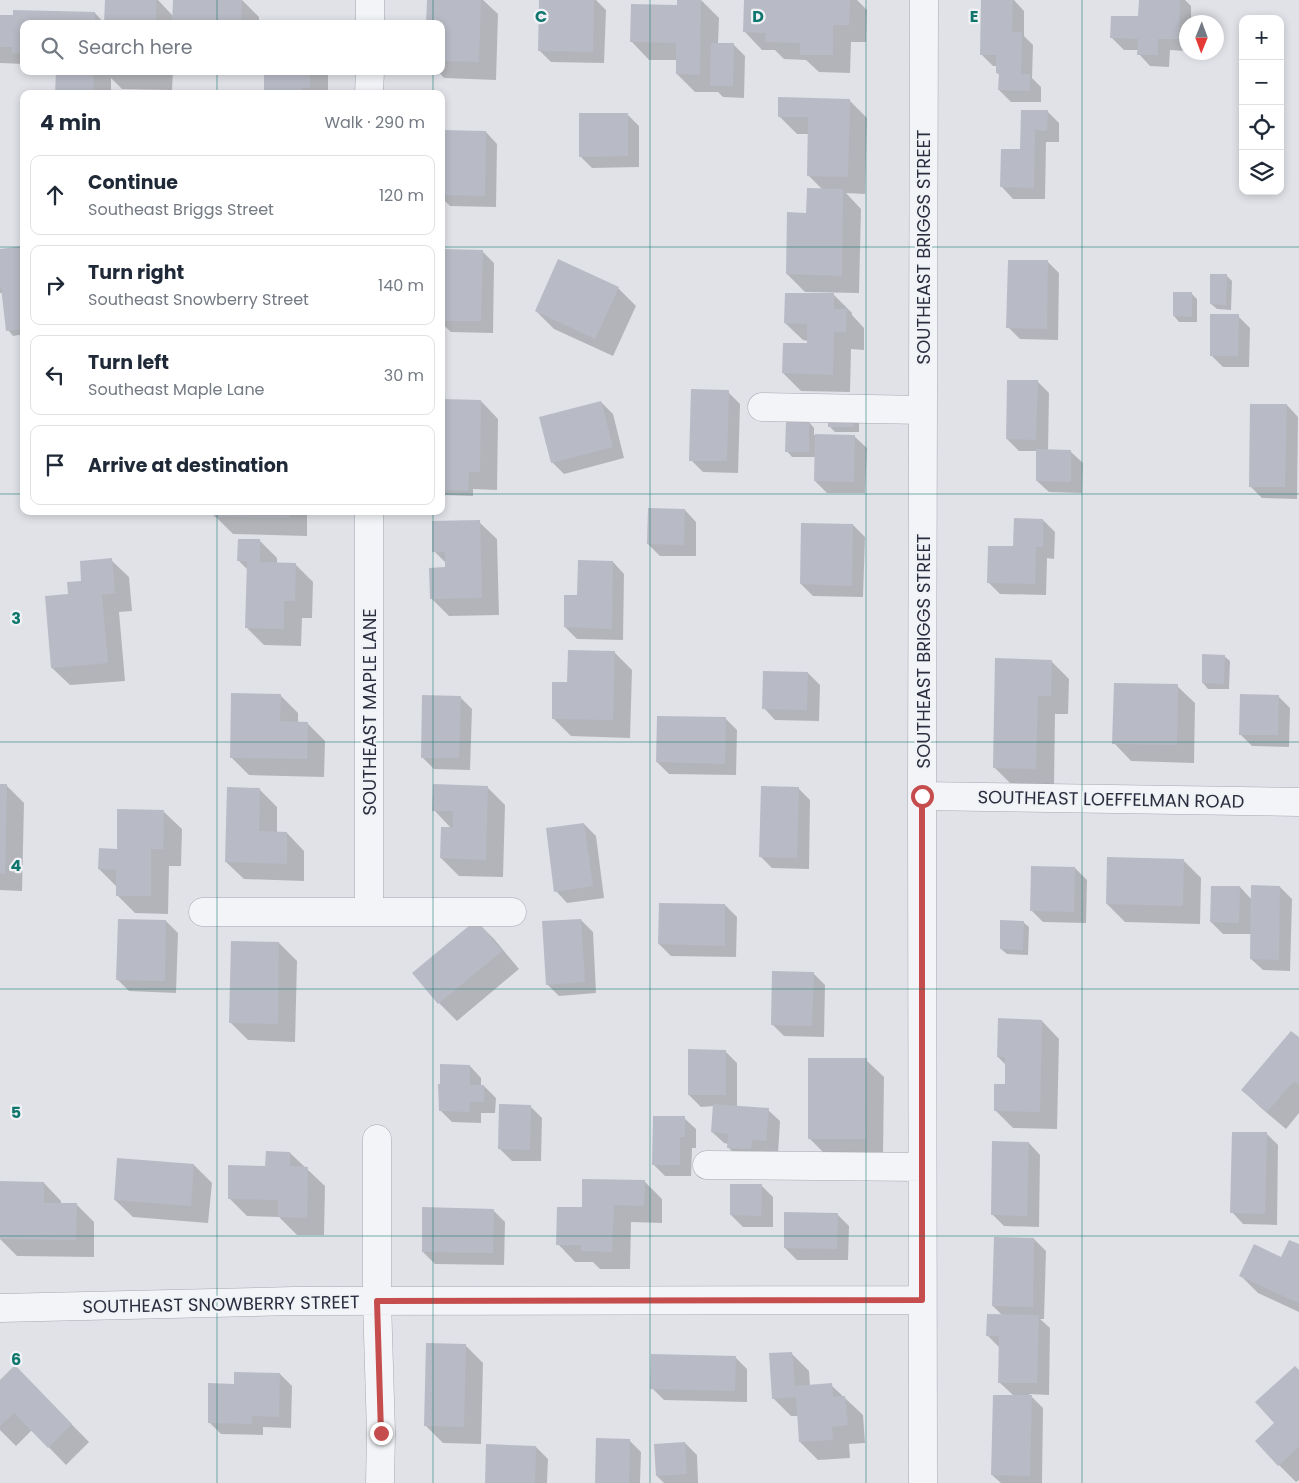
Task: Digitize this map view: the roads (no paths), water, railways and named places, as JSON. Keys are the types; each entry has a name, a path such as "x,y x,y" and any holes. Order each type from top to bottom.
{"street":[{"path":"370,0 370,20"},
{"name":"SOUTHEAST BRIGGS STREET","path":"923,1483 924,0"},
{"path":"370,75 370,90"},
{"path":"762,407 923,410"},
{"name":"SOUTHEAST MAPLE LANE","path":"368,912 369,515"},
{"name":"SOUTHEAST LOEFFELMAN ROAD","path":"922,796 1299,802"},
{"path":"203,912 512,912"},
{"path":"377,1139 380,1483"},
{"path":"707,1165 922,1167"},
{"name":"SOUTHEAST SNOWBERRY STREET","path":"0,1308 293,1301 922,1300"}]}
